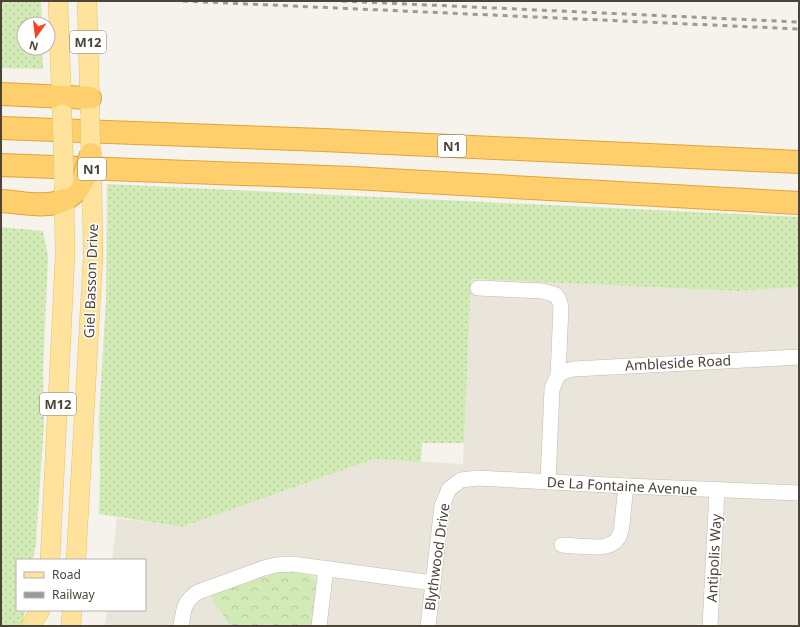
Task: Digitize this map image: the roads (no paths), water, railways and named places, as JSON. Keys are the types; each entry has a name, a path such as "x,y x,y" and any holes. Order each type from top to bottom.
{"highway":[{"path":"1,94 62,96 90,99"},
{"name":"N1","path":"1,128 323,140 799,162"},
{"path":"1,201 47,204 76,185 91,154"},
{"name":"N1","path":"1,165 353,178 799,204"}],"main road":[{"name":"Giel Basson Drive","path":"58,1 62,96 76,185 94,257 76,559"},
{"name":"M12","path":"87,1 91,154"},
{"name":"Giel Basson Drive","path":"50,559 65,256 76,185"},
{"path":"31,626 39,611"},
{"path":"44,626 45,611"},
{"path":"72,611 72,626"}],"street":[{"path":"478,288 543,290 556,295 559,300 558,375 552,389 548,482"},
{"name":"Ambleside Road","path":"558,375 565,371 574,369 799,357"},
{"name":"De La Fontaine Avenue","path":"449,489 461,480 478,478 799,494"},
{"path":"562,545 601,547 615,542 620,537 622,530 626,486"},
{"name":"Blythwood Drive","path":"428,626 442,506 449,489"},
{"name":"Antipolis Way","path":"710,626 717,490"},
{"path":"181,626 184,606 190,597 210,587 276,565 292,564 433,583"},
{"path":"319,626 326,568"}],"railway":[{"path":"183,1 799,29"},
{"path":"342,1 799,22"}]}
